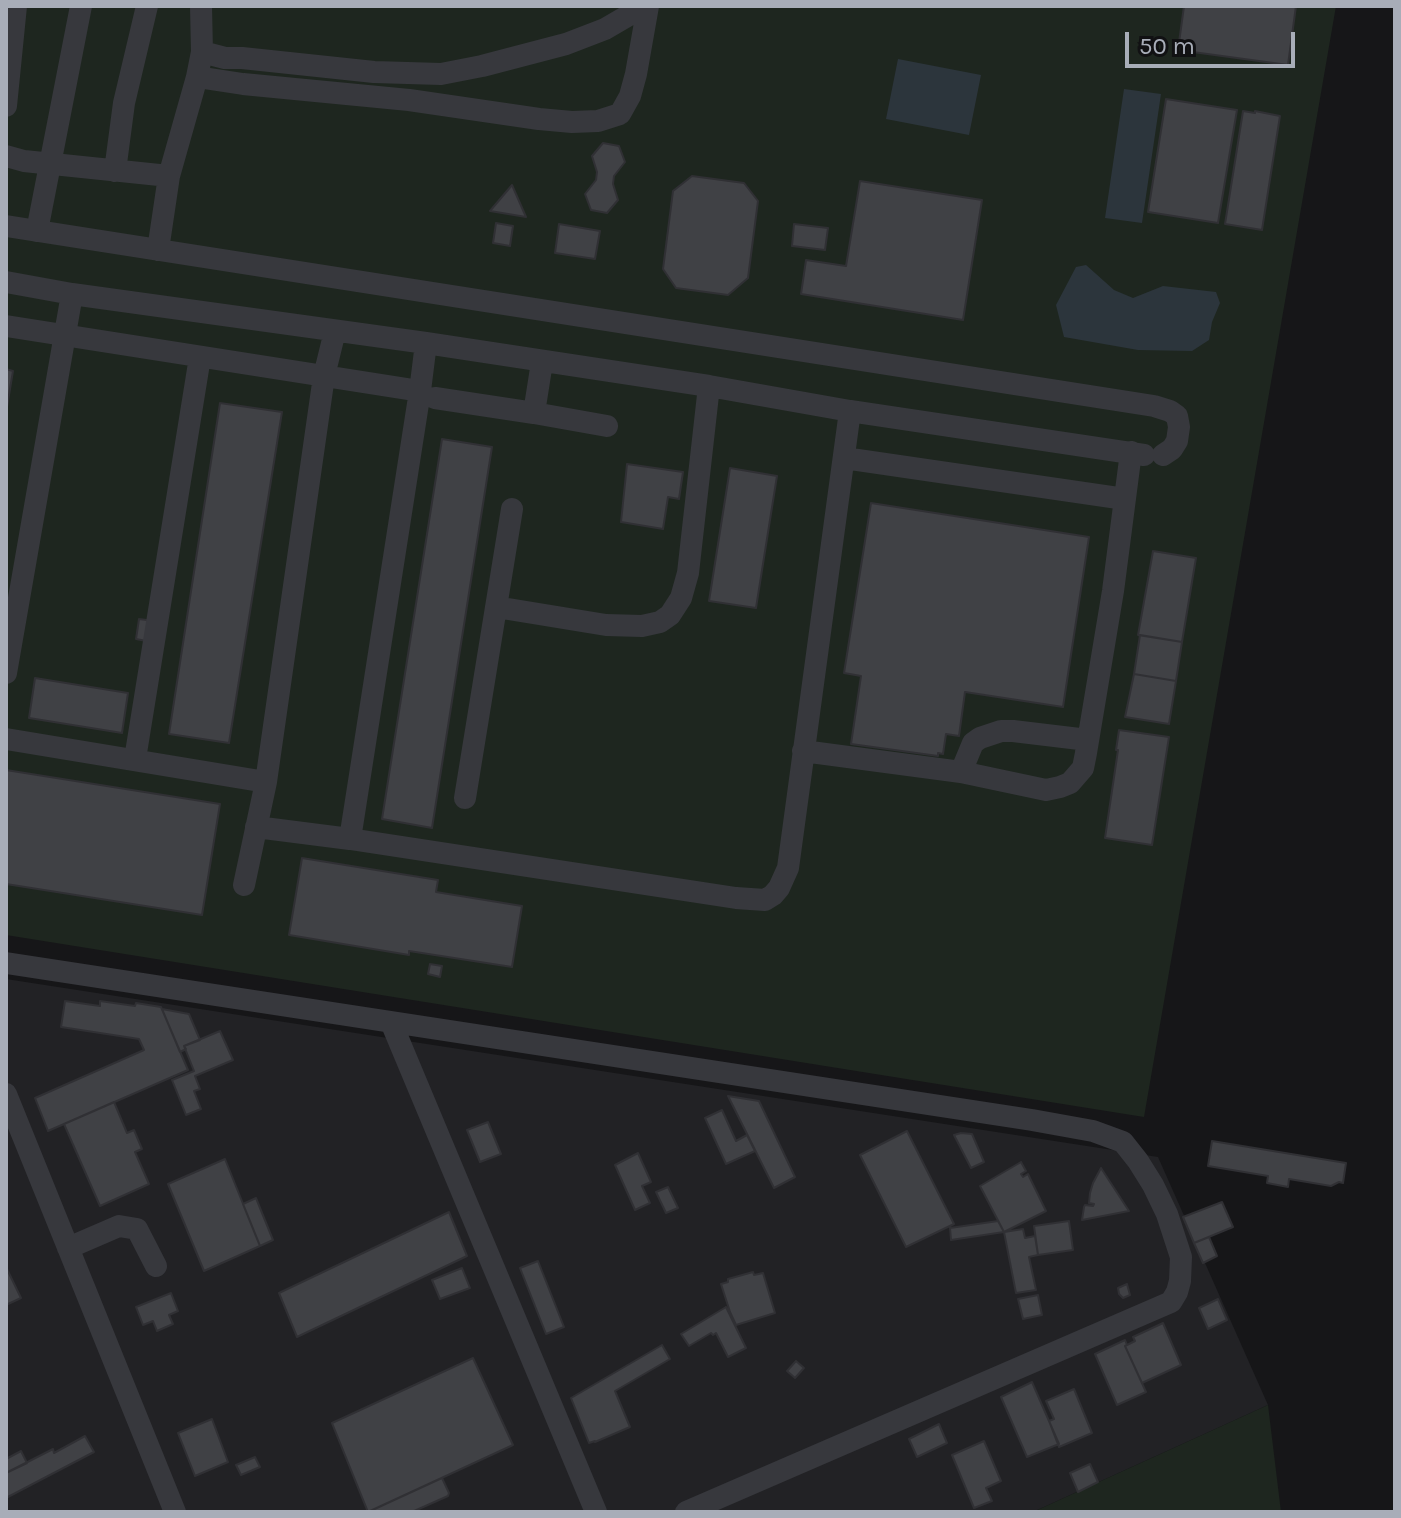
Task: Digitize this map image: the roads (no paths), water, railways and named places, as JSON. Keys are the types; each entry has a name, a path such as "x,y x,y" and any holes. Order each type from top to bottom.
{"lane":[{"path":"6,106 16,6"},
{"path":"37,231 81,6"},
{"path":"115,171 124,103 147,6"},
{"path":"158,250 169,176 202,52 201,6"},
{"path":"202,52 225,58 374,72 441,74 566,44 605,29 638,6"},
{"path":"197,77 409,100 572,122 598,121 620,114 630,96 648,6"},
{"path":"242,58 243,84"},
{"path":"407,74 409,100"},
{"path":"6,156 24,161 169,176"},
{"path":"6,226 1154,406 1177,416 1179,427 1172,449 1146,454 6,282"},
{"path":"6,673 72,294"},
{"path":"6,326 324,376 607,426"},
{"path":"244,885 266,782 324,376 335,331"},
{"path":"350,839 428,394 426,343"},
{"path":"135,759 200,357"},
{"path":"534,413 542,362"},
{"path":"496,607 606,625 642,626 660,622 670,615 681,598 688,573 709,386"},
{"path":"256,827 736,898 765,900 773,895 788,868 850,411"},
{"path":"803,751 961,772 1046,790 1070,783 1083,768 1125,499 1146,454"},
{"path":"844,458 1125,499"},
{"path":"465,798 512,509"},
{"path":"961,772 973,743 1001,731 1088,740"},
{"path":"6,739 266,782"},
{"path":"6,963 1032,1120 1093,1131 1123,1142 1153,1185 1167,1214 1181,1257 1180,1281 1171,1302 686,1512"},
{"path":"391,1022 596,1512"},
{"path":"6,1094 175,1512"},
{"path":"68,1248 119,1226 137,1229 156,1266"}]}
